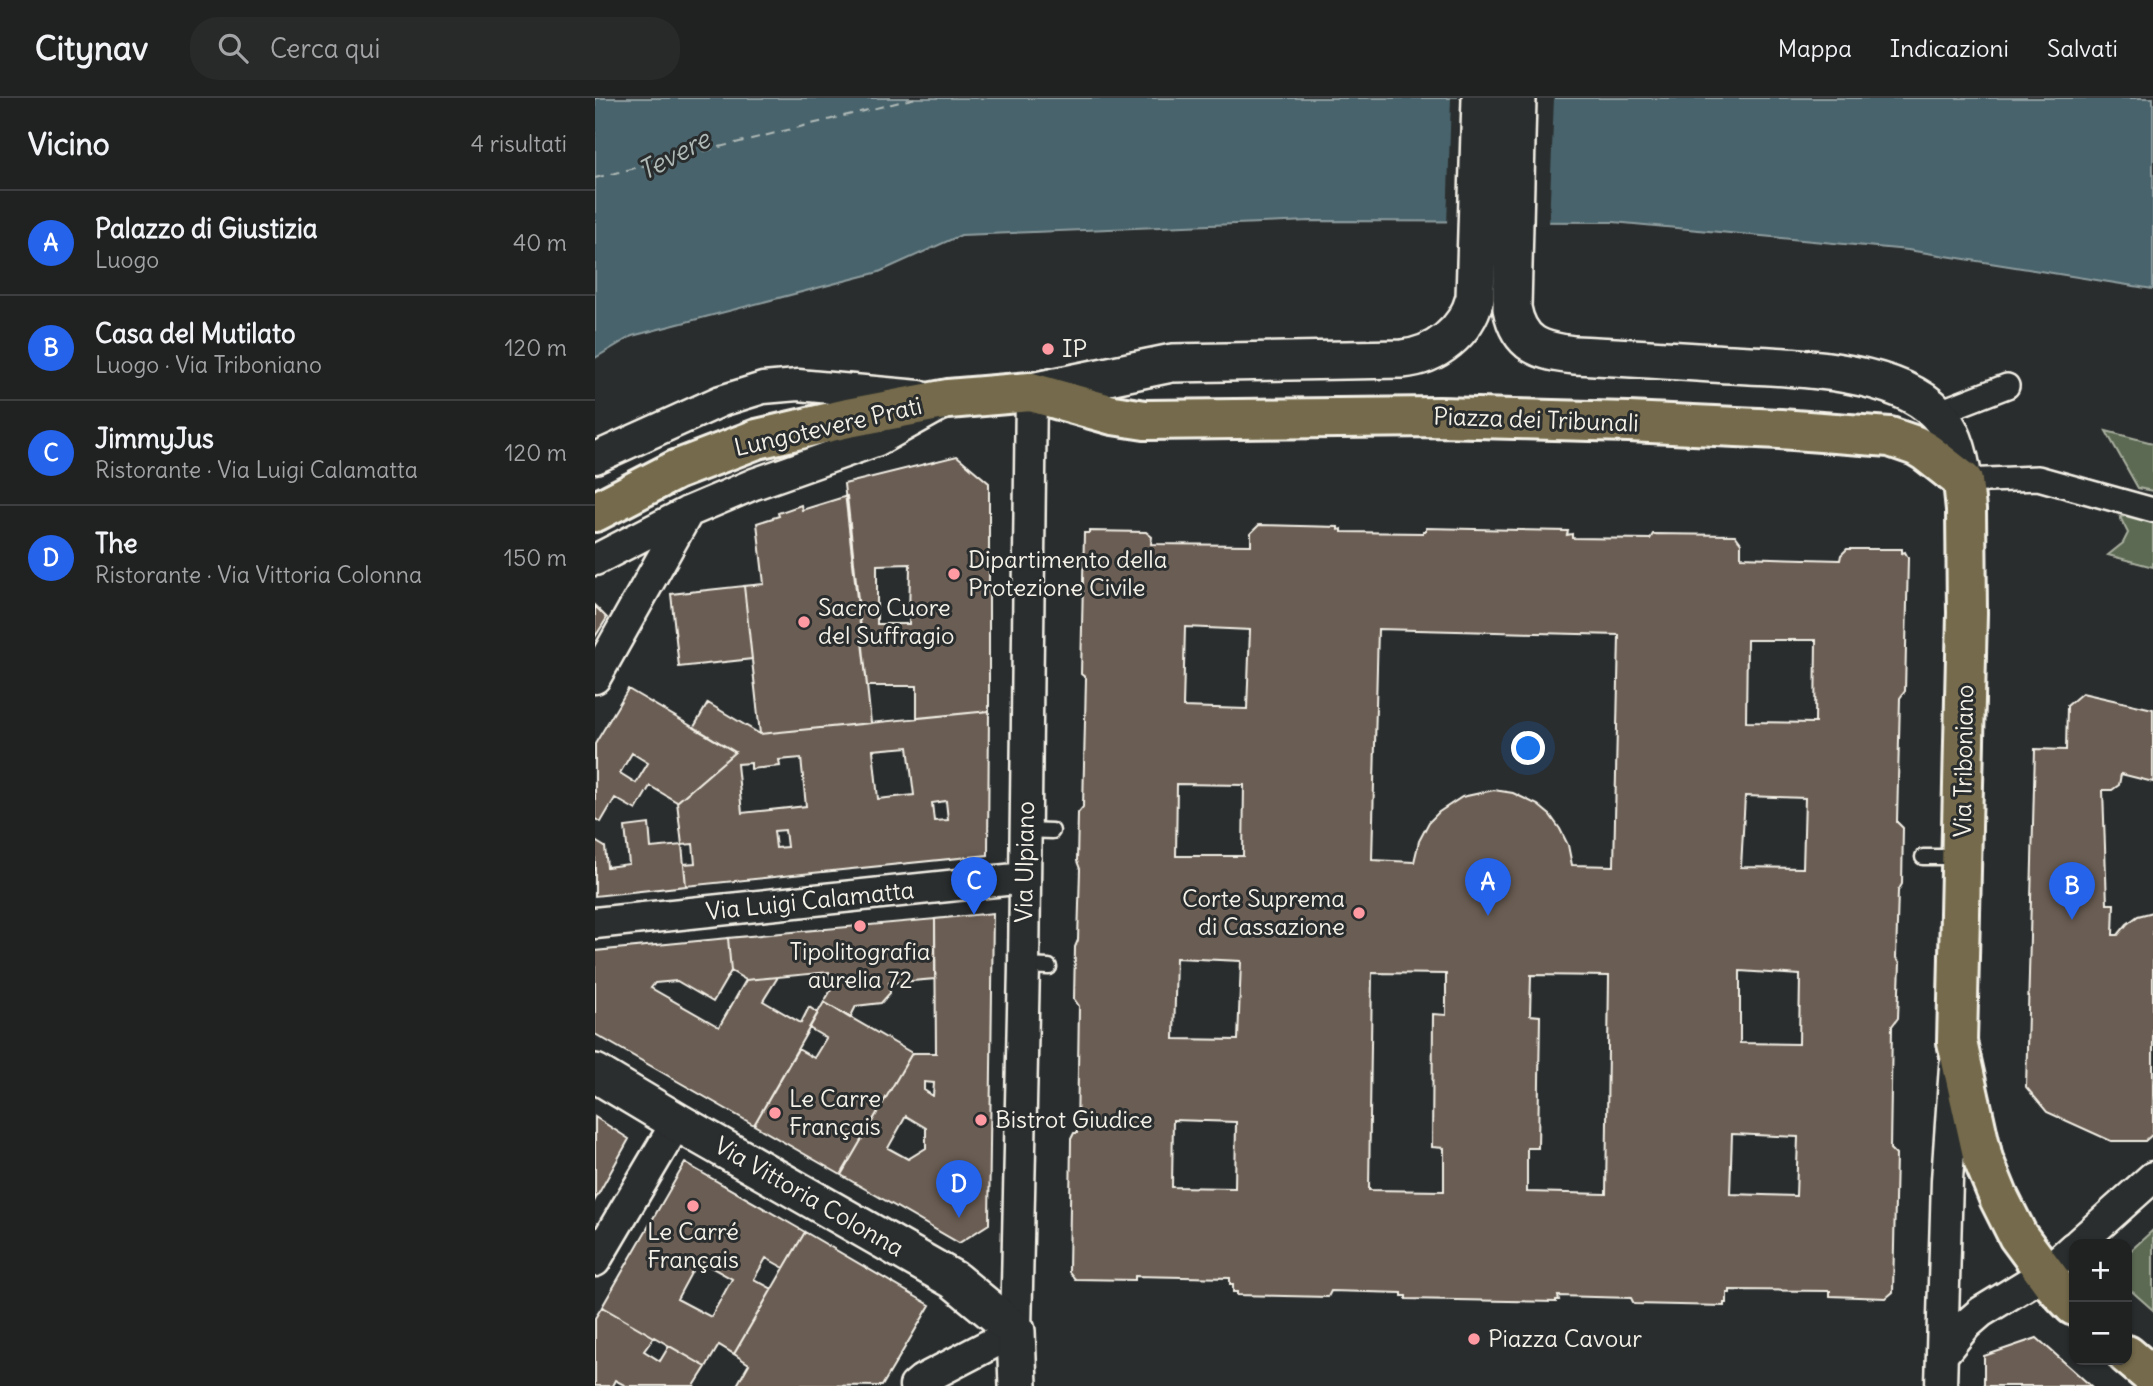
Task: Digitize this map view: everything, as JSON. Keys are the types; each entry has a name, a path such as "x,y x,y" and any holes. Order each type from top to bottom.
{"main road":[{"name":"Lungotevere Prati","path":"595,512 676,470 757,439 848,418 948,400 1031,392"},
{"name":"Piazza dei Tribunali","path":"1031,392 1113,415 1145,420 1439,417 1669,424 1890,437 1926,452 1963,481"},
{"name":"Via Triboniano","path":"1963,481 1966,510 1967,613 1957,1042 1974,1127 1986,1166 2014,1228 2045,1273 2070,1302"},
{"path":"2132,1359 2153,1377"}],"street":[{"path":"1481,98 1493,292 1533,345 1548,351 1844,374 1884,383 1918,398 1937,413 1958,452 1963,481 2038,478 2153,510"},
{"path":"1031,392 1172,363 1413,358 1433,351 1453,335 1468,315 1493,292 1517,98"},
{"name":"Lungotevere Prati","path":"595,458 721,401 763,387 798,386 948,400"},
{"path":"1937,413 2007,386"},
{"name":"Via Ulpiano","path":"1016,1331 1036,967 1025,878 1039,831 1031,392"},
{"name":"Lungotevere Prati","path":"595,560 688,512 774,477 878,440 948,400"},
{"path":"595,677 688,512"},
{"name":"Via Luigi Calamatta","path":"595,923 1025,878"},
{"name":"Via Triboniano","path":"1942,1355 1947,1180 1957,1042"},
{"name":"Via Vittoria Colonna","path":"595,1073 954,1280 1016,1331"},
{"path":"595,1261 677,1122"},
{"path":"2084,1239 2153,1177"},
{"path":"1941,1386 1942,1355 1966,1325 1981,1312 2045,1273 2069,1252"},
{"path":"915,1386 1016,1331 1018,1386"}],"lane":[{"path":"1923,857 1962,858"}],"green space":[{"path":"2106,431 2153,443 2153,491 2138,488"},
{"path":"2130,515 2153,520 2153,567 2108,555 2123,543 2128,533 2120,517"},
{"path":"2153,1230 2153,1310 2132,1291 2132,1249"}],"water":[{"name":"Tevere","path":"595,98 2153,98 2153,289 1908,250 1613,222 1310,221 961,235 879,272 632,336 595,358"}],"pier":[{"path":"1451,98 1554,98 1549,225 1447,225"}],"building":[{"path":"957,456 989,483 989,711 917,718 917,686 867,686 844,484","holes":["910,564 909,624 877,624 877,565"]},
{"name":"Sacro Cuore del Suffragio","path":"847,496 871,723 760,734 744,586 764,584 757,523 801,505 802,510"},
{"path":"1259,525 1338,527 1342,532 1423,533 1426,528 1568,531 1567,535 1572,534 1572,538 1650,539 1653,534 1735,535 1741,543 1741,557 1840,560 1847,549 1902,549 1902,553 1905,552 1908,558 1905,691 1900,698 1897,822 1903,828 1902,884 1898,891 1896,958 1900,963 1898,1018 1892,1026 1890,1149 1896,1155 1893,1292 1886,1298 1830,1296 1830,1291 1730,1290 1724,1306 1634,1304 1631,1298 1558,1296 1559,1300 1556,1302 1406,1299 1402,1293 1331,1291 1328,1297 1237,1295 1237,1292 1233,1292 1230,1278 1135,1276 1135,1280 1075,1279 1069,1272 1071,1139 1074,1133 1077,1133 1079,1006 1074,999 1080,869 1077,861 1078,813 1083,807 1086,678 1081,674 1084,533 1146,532 1152,537 1151,544 1251,545 1251,533","holes":["1185,627 1250,630 1247,709 1183,707","1378,629 1619,635 1614,866 1572,865 1568,845 1550,815 1538,805 1513,793 1494,790 1462,797 1439,812 1429,822 1419,841 1414,862 1372,860","1747,640 1816,640 1815,723 1746,722","1177,784 1244,785 1243,856 1176,856","1745,796 1805,798 1803,868 1741,867","1176,958 1241,961 1238,1040 1174,1039","1740,971 1800,975 1799,1044 1740,1043","1372,973 1446,974 1446,1015 1433,1014 1432,1147 1444,1148 1444,1191 1369,1190","1531,975 1609,976 1606,1194 1527,1192 1527,1148 1538,1148 1540,1016 1530,1015","1173,1120 1236,1122 1235,1188 1172,1187","1732,1134 1798,1137 1796,1196 1730,1194"]},
{"path":"744,586 752,659 679,667 671,594"},
{"path":"595,606 607,618 595,637"},
{"path":"628,689 735,752 677,802 650,786 636,810 615,798 601,822 595,819 595,744","holes":["632,753 648,763 636,783 620,773"]},
{"path":"2082,693 2153,709 2153,782 2121,774 2119,785 2112,790 2103,790 2107,904 2114,904 2113,935 2118,935 2138,916 2153,912 2153,1134 2145,1141 2111,1141 2047,1112 2026,1087 2035,749 2066,750 2067,706"},
{"path":"708,703 760,734 989,711 988,855 686,886 684,864 695,863 693,844 682,845 677,802 735,752 694,727","holes":["908,747 914,795 878,799 873,750","801,758 806,806 742,813 737,764 751,763 751,769 780,766 779,760","946,801 948,820 934,821 932,803","785,830 787,847 776,848 774,831"]},
{"path":"649,824 651,848 682,845 686,886 595,896 595,841 605,847 607,867 629,864 625,827"},
{"path":"993,913 989,1224 959,1243 841,1175 912,1053 936,1053 935,919","holes":["924,1082 934,1083 933,1096 924,1090","906,1116 926,1128 926,1148 908,1159 888,1148"]},
{"path":"935,919 935,979 889,983 890,993 881,1003 856,1006 850,1018 824,1002 831,990 829,972 746,980 731,971 728,938"},
{"path":"728,938 731,971 713,1002 677,981 655,983 651,988 719,1027 746,980 778,977 763,1001 801,1023 809,1007 818,1013 754,1125 595,1034 595,951"},
{"path":"824,1002 912,1053 841,1175 754,1125 798,1049 814,1058 826,1038 809,1028"},
{"path":"595,1117 629,1139 595,1200"},
{"path":"685,1163 805,1232 784,1268 766,1258 754,1279 772,1289 734,1354 719,1345 706,1367 602,1307","holes":["698,1260 732,1279 711,1317 677,1299"]},
{"path":"805,1232 930,1305 882,1386 737,1385 749,1364 734,1354"},
{"path":"602,1307 654,1337 644,1351 660,1361 669,1346 706,1367 694,1386 626,1386 615,1380 612,1386 595,1386 595,1318"},
{"path":"2037,1338 2091,1386 1984,1386 1984,1356"}],"ferry route":[{"path":"595,178 916,98"}],"place":[{"name":"IP","path":"1048,349"},
{"name":"Dipartimento della Protezione Civile","path":"954,574"},
{"name":"Sacro Cuore del Suffragio","path":"804,622"},
{"name":"Corte Suprema di Cassazione","path":"1359,913"},
{"name":"JimmyJus","path":"974,915"},
{"name":"Palazzo di Giustizia","path":"1488,916"},
{"name":"Casa del Mutilato","path":"2072,920"},
{"name":"Tipolitografia aurelia 72","path":"860,926"},
{"name":"Le Carre Français","path":"775,1113"},
{"name":"Bistrot Giudice","path":"981,1120"},
{"name":"Le Carré Français","path":"693,1206"},
{"name":"The","path":"959,1218"},
{"name":"Piazza Cavour","path":"1474,1339"}]}
